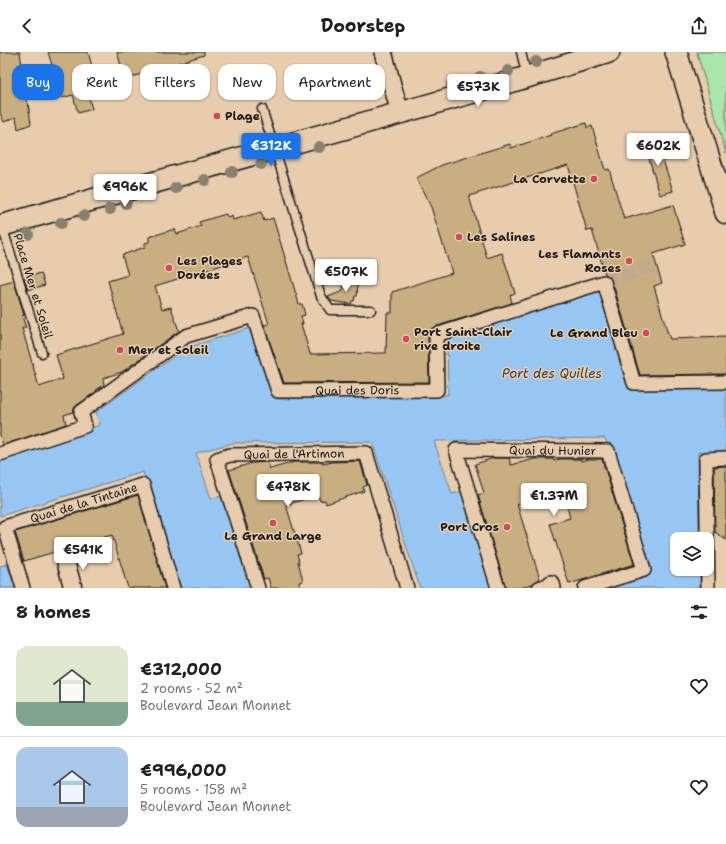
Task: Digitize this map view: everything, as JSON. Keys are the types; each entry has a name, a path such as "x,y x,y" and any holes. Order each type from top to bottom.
{"street":[{"path":"383,52 400,113"},
{"path":"1,225 274,149 527,77 609,52"},
{"path":"676,52 726,213"},
{"name":"Quai des Doris","path":"0,454 85,426 81,412 186,336 253,316 278,391 437,390 436,335 604,282 634,383 726,382"},
{"name":"Quai du Hunier","path":"498,588 456,450 608,451 644,570 585,588"},
{"name":"Quai de l'Artimon","path":"258,588 217,459 230,455 366,453 407,588"},
{"path":"708,588 706,459 726,458"},
{"name":"Quai de la Tintaine","path":"23,588 5,527 142,485 173,588"},
{"path":"66,563 73,588"}],"lane":[{"path":"521,52 527,77"},
{"path":"262,109 321,296 330,310 370,310"},
{"name":"Place Mer et Soleil","path":"1,225 42,353"}],"green space":[{"path":"726,52 726,153 697,53"}],"water":[{"name":"Port des Quilles","path":"601,290 631,390 726,386 726,451 698,452 699,532 670,532 670,576 700,576 700,586 693,588 595,588 649,572 605,438 434,441 452,494 466,490 497,588 420,588 372,442 233,443 196,453 211,499 226,495 254,588 178,588 143,472 0,516 0,457 100,425 96,412 186,348 253,327 277,399 448,395 447,335"},
{"path":"7,564 15,588 0,588 0,566"}],"building":[{"path":"0,52 20,52 22,64 12,64 12,100 27,100 31,124 18,129 16,117 4,122 0,113"},
{"path":"48,52 88,52 91,64 72,64 72,95 64,97 64,64 52,64"},
{"path":"117,52 204,52 204,55 174,64 140,64 140,74 132,77 132,64 121,64"},
{"path":"74,100 90,100 92,109 78,113"},
{"path":"586,123 587,128 592,126 605,170 609,169 624,219 673,205 685,244 653,254 662,283 654,286 666,328 670,339 726,337 726,374 640,375 612,280 605,274 592,230 587,231 568,165 469,196 487,258 502,253 515,293 510,295 512,303 434,327 430,330 428,335 429,382 284,383 264,325 269,324 248,257 155,286 162,309 171,307 179,331 122,372 103,378 104,385 76,406 73,412 64,415 66,424 3,445 0,435 0,285 14,281 24,315 22,316 26,328 22,328 39,387 63,379 56,355 123,334 108,281 128,275 122,255 145,247 145,243 149,242 149,237 175,229 177,234 201,226 199,222 226,214 228,218 232,216 233,220 261,212 264,221 273,218 299,304 302,304 305,315 301,316 303,324 301,324 310,354 386,353 387,313 392,313 392,292 452,273 431,207 416,178 442,165 510,144 511,148"},
{"path":"656,138 673,191 660,195 644,142"},
{"path":"41,273 45,285 28,290 24,278"},
{"path":"344,281 358,282 357,296 355,296 354,301 352,301 351,304 331,301 328,297 343,291"},
{"path":"494,458 509,458 511,465 535,459 553,459 554,461 560,459 580,459 581,461 589,459 602,459 634,564 569,584 550,524 570,518 563,491 517,504 540,579 532,584 520,588 506,588 478,495 484,493 475,464"},
{"name":"Le Grand Large","path":"360,461 367,485 363,487 364,491 326,504 325,500 320,501 318,495 286,505 301,553 297,554 303,581 299,582 301,588 271,588 268,578 264,579 229,470 252,463 268,462 270,469 294,462 322,462 323,464 332,462"},
{"path":"726,466 726,540 715,532 714,467"},
{"path":"138,495 165,588 128,588 112,535 24,561 15,532"}],"tunnel":[{"path":"604,282 653,266"}],"place":[{"name":"Plage","path":"217,116"},
{"name":"La Corvette","path":"594,179"},
{"name":"Les Salines","path":"459,237"},
{"name":"Les Flamants Roses","path":"629,261"},
{"name":"Les Plages Dorées","path":"169,268"},
{"name":"Le Grand Bleu","path":"646,333"},
{"name":"Port Saint-Clair rive droite","path":"406,339"},
{"name":"Mer et Soleil","path":"120,350"},
{"name":"Le Grand Large","path":"273,523"},
{"name":"Port Cros","path":"507,527"}]}
